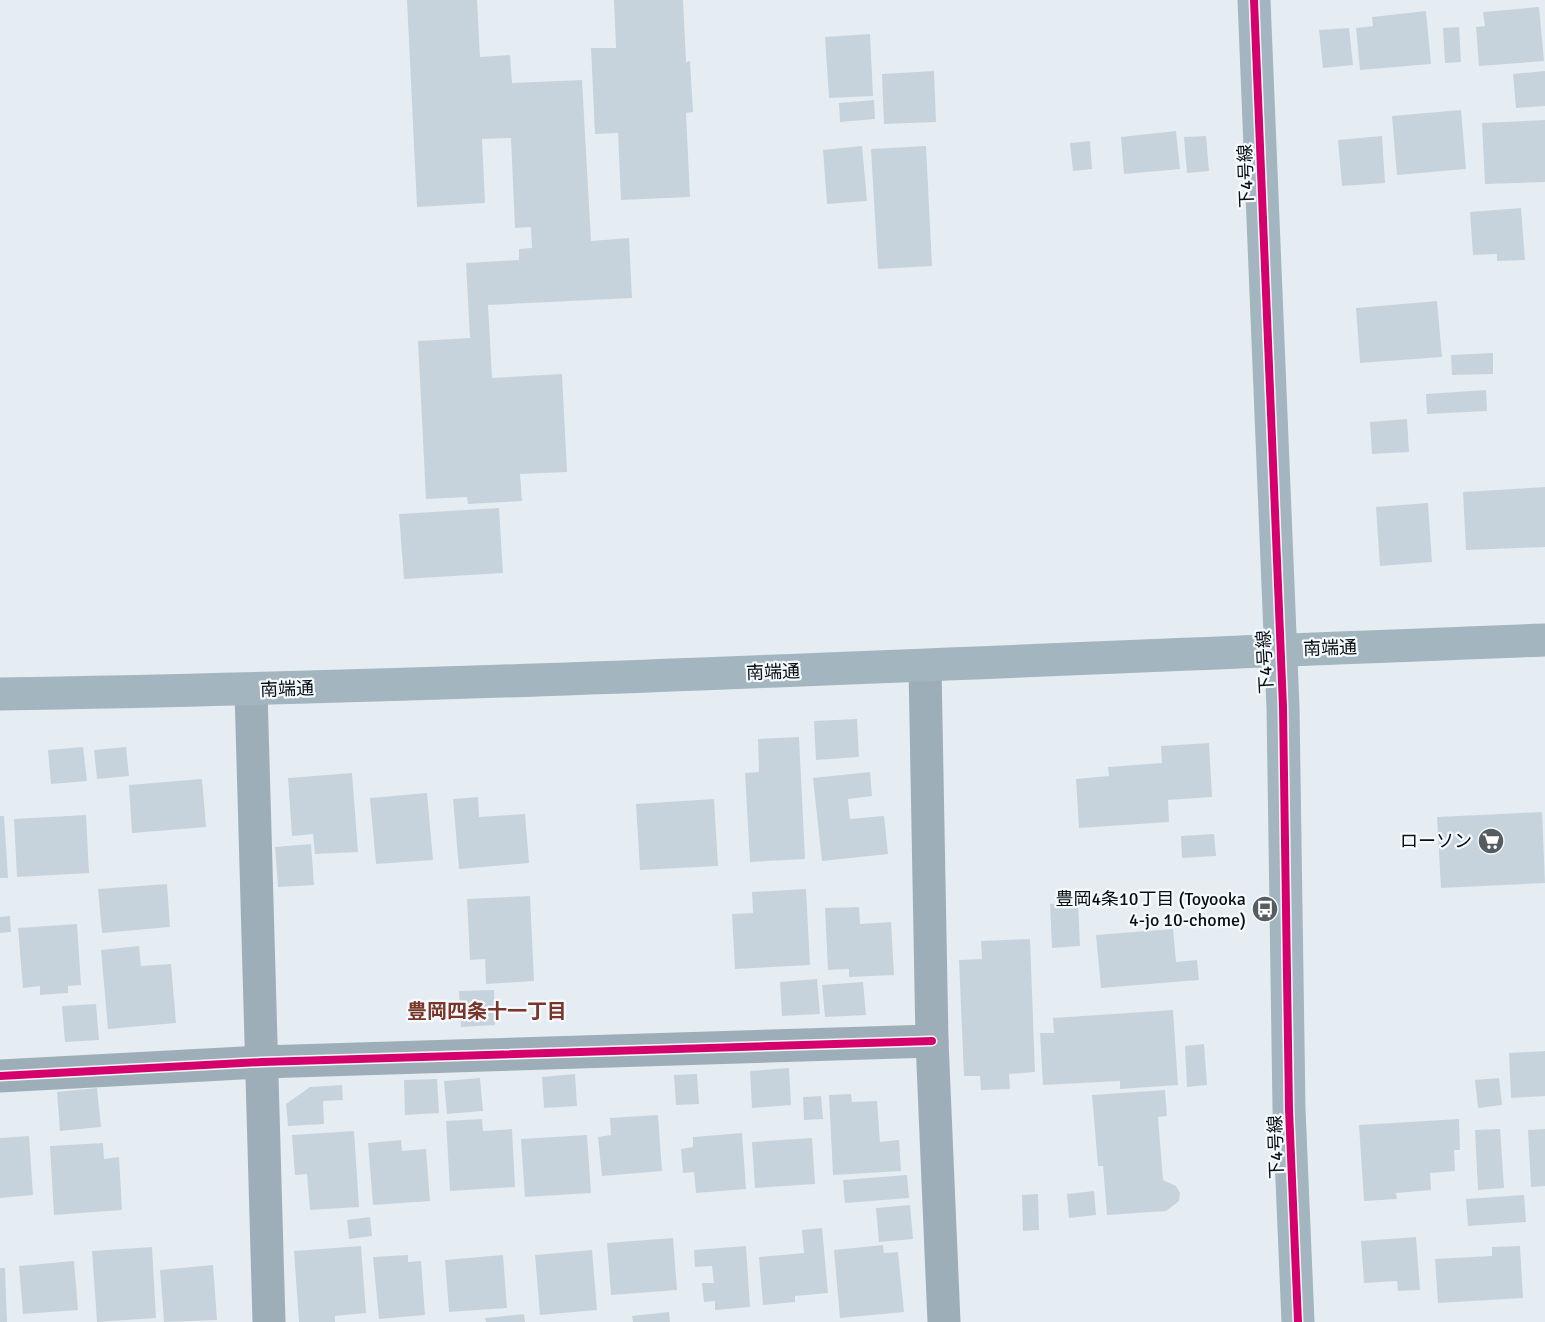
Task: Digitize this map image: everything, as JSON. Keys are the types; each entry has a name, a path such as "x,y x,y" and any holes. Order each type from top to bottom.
{"main road":[{"name":"下4号線","path":"1254,0 1283,707 1289,1109 1298,1322"},
{"name":"南端通","path":"0,694 251,690 925,667 1545,640"}],"street":[{"path":"925,667 932,1041 944,1322"},
{"path":"251,690 269,1322"},
{"path":"0,1076 262,1062 932,1041"}],"building":[{"path":"407,0 477,0 480,57 510,55 512,83 582,80 591,241 629,238 632,298 488,305 492,378 562,374 567,472 520,474 522,501 468,504 467,497 426,499 418,341 470,338 466,263 519,260 519,249 532,248 531,227 515,228 511,138 482,139 485,203 417,207"},
{"path":"614,0 683,0 686,62 690,61 693,112 686,113 690,197 621,200 618,133 595,134 591,48 616,48"},
{"path":"1539,7 1544,61 1479,66 1476,27 1485,26 1483,12"},
{"path":"1426,11 1431,64 1360,70 1356,28 1373,26 1372,17"},
{"path":"1459,27 1461,62 1445,63 1443,28"},
{"path":"1349,28 1353,65 1323,68 1319,30"},
{"path":"870,34 873,96 829,98 825,37"},
{"path":"934,71 936,122 884,124 882,74"},
{"path":"1545,71 1545,106 1516,108 1513,74"},
{"path":"874,100 875,119 840,122 839,103"},
{"path":"1461,110 1466,169 1397,175 1392,116"},
{"path":"1545,120 1545,182 1485,184 1482,123"},
{"path":"1176,131 1180,169 1124,174 1121,137"},
{"path":"1206,136 1209,171 1187,173 1184,137"},
{"path":"1382,136 1385,183 1342,186 1338,140"},
{"path":"1090,141 1092,169 1073,171 1070,143"},
{"path":"862,146 867,201 827,204 823,150"},
{"path":"926,146 932,266 878,269 871,149"},
{"path":"1521,208 1525,260 1497,261 1497,254 1473,255 1470,212"},
{"path":"1437,301 1442,357 1360,363 1356,308"},
{"path":"1493,353 1493,374 1452,375 1451,355"},
{"path":"1486,390 1487,411 1427,414 1426,394"},
{"path":"1407,419 1409,452 1372,454 1370,422"},
{"path":"1545,487 1545,547 1466,550 1463,492"},
{"path":"1428,503 1432,562 1380,566 1376,507"},
{"path":"499,508 503,573 404,579 399,514"},
{"path":"857,719 859,757 816,760 814,721"},
{"path":"799,737 805,859 750,862 745,773 759,772 758,739"},
{"path":"1209,743 1212,797 1168,800 1169,822 1079,828 1076,779 1109,776 1108,767 1162,763 1161,746"},
{"path":"83,747 87,781 51,784 48,750"},
{"path":"126,747 129,776 97,779 94,750"},
{"path":"870,772 872,796 848,799 850,819 884,816 888,854 822,861 813,778"},
{"path":"352,773 358,852 315,854 313,834 292,836 288,778"},
{"path":"202,779 206,827 132,833 129,785"},
{"path":"427,793 433,860 376,864 370,798"},
{"path":"478,797 479,817 525,814 529,863 459,869 453,799"},
{"path":"714,799 718,866 640,870 636,804"},
{"name":"ローソン","path":"1542,812 1545,883 1441,888 1437,817"},
{"path":"86,815 89,873 17,877 14,819"},
{"path":"0,816 4,816 8,878 0,878"},
{"path":"1214,834 1216,856 1182,858 1181,836"},
{"path":"311,844 314,885 278,887 275,847"},
{"path":"167,884 170,927 102,933 98,889"},
{"path":"806,889 810,965 735,969 732,914 753,913 752,892"},
{"path":"530,896 534,981 486,984 485,959 470,960 467,899"},
{"path":"1078,902 1080,946 1052,948 1050,904"},
{"path":"859,907 860,924 891,922 894,975 849,977 849,969 828,970 825,908"},
{"path":"10,916 11,932 0,933 0,917"},
{"path":"77,924 81,985 68,986 68,993 40,995 40,986 23,988 18,928"},
{"path":"1173,929 1176,962 1197,960 1199,980 1101,988 1096,935"},
{"path":"1030,939 1035,1072 1009,1074 1010,1089 981,1090 980,1076 964,1076 959,960 982,959 981,941"},
{"path":"139,946 141,966 171,964 176,1023 108,1029 101,950"},
{"path":"817,979 820,1014 782,1016 780,982"},
{"path":"863,982 866,1015 825,1017 822,985"},
{"path":"494,990 495,1025 461,1027 459,991"},
{"path":"96,1004 99,1040 65,1042 62,1006"},
{"path":"1173,1010 1178,1085 1120,1089 1120,1081 1043,1085 1040,1033 1054,1033 1053,1018"},
{"path":"1204,1044 1207,1085 1187,1087 1185,1046"},
{"path":"1545,1051 1545,1096 1511,1098 1509,1053"},
{"path":"789,1068 791,1105 752,1108 750,1071"},
{"path":"575,1074 577,1106 544,1108 542,1077"},
{"path":"697,1074 699,1104 676,1105 674,1075"},
{"path":"480,1078 483,1111 447,1114 444,1081"},
{"path":"1499,1078 1502,1105 1478,1108 1475,1080"},
{"path":"437,1079 439,1113 405,1115 404,1080"},
{"path":"342,1085 343,1100 323,1101 324,1124 288,1126 286,1104 310,1087"},
{"path":"97,1088 101,1127 60,1131 57,1092"},
{"path":"1165,1090 1167,1116 1158,1117 1163,1180 1176,1186 1180,1193 1179,1201 1166,1211 1107,1215 1103,1166 1098,1166 1092,1095"},
{"path":"851,1094 852,1102 877,1101 880,1142 899,1140 901,1171 833,1175 829,1095"},
{"path":"821,1096 823,1119 804,1120 803,1097"},
{"path":"658,1115 662,1171 602,1176 598,1137 611,1135 610,1118"},
{"path":"482,1119 483,1131 512,1129 515,1187 450,1191 446,1121"},
{"path":"1459,1119 1460,1150 1454,1150 1455,1171 1430,1173 1431,1190 1396,1193 1397,1199 1364,1201 1359,1125"},
{"path":"1500,1129 1504,1188 1478,1190 1475,1130"},
{"path":"1545,1129 1545,1186 1531,1187 1528,1130"},
{"path":"354,1131 359,1207 310,1210 307,1174 295,1175 292,1135"},
{"path":"742,1133 746,1189 696,1193 694,1172 683,1173 681,1149 693,1147 693,1137"},
{"path":"587,1135 591,1193 525,1197 521,1139"},
{"path":"29,1136 33,1195 0,1198 0,1138"},
{"path":"812,1138 815,1184 755,1188 752,1142"},
{"path":"401,1140 402,1151 426,1149 430,1201 373,1205 368,1143"},
{"path":"103,1143 104,1159 119,1157 122,1210 54,1215 50,1146"},
{"path":"907,1175 909,1198 845,1203 843,1180"},
{"path":"1094,1191 1096,1215 1069,1218 1067,1194"},
{"path":"1038,1194 1039,1230 1023,1231 1022,1195"},
{"path":"1524,1195 1526,1222 1468,1226 1466,1199"},
{"path":"910,1205 913,1239 879,1242 876,1208"},
{"path":"370,1217 372,1236 349,1239 347,1220"},
{"path":"822,1228 828,1293 795,1296 795,1302 763,1305 759,1257 804,1253 802,1230"},
{"path":"1416,1237 1420,1290 1398,1291 1397,1281 1364,1283 1361,1241"},
{"path":"673,1238 677,1290 611,1295 607,1243"},
{"path":"883,1245 884,1253 898,1252 904,1312 840,1318 834,1250"},
{"path":"361,1246 366,1313 335,1316 335,1322 299,1322 294,1251"},
{"path":"746,1246 750,1307 715,1310 715,1301 704,1302 702,1283 714,1283 712,1266 695,1267 694,1250"},
{"path":"1520,1246 1523,1298 1438,1303 1435,1259 1492,1256 1492,1247"},
{"path":"152,1247 156,1318 97,1322 92,1251"},
{"path":"592,1250 597,1310 540,1315 535,1255"},
{"path":"408,1255 408,1262 421,1261 425,1315 379,1319 373,1257"},
{"path":"503,1255 507,1308 449,1312 445,1260"},
{"path":"74,1261 78,1310 23,1314 19,1266"},
{"path":"213,1265 217,1320 164,1322 160,1270"},
{"path":"0,1268 5,1268 7,1322 0,1322"},
{"path":"669,1312 670,1322 633,1322 632,1316"},
{"path":"524,1314 525,1322 486,1322 485,1318"}],"cycle path":[{"path":"1254,0 1283,707 1289,1109 1298,1322"},
{"path":"0,1076 262,1062 932,1041"}],"place":[{"name":"ローソン","path":"1491,841"},
{"name":"豊岡4条10丁目 (Toyooka 4-jo 10-chome)","path":"1265,909"}],"district":[{"name":"豊岡四条十一丁目","path":"487,1011"}]}
